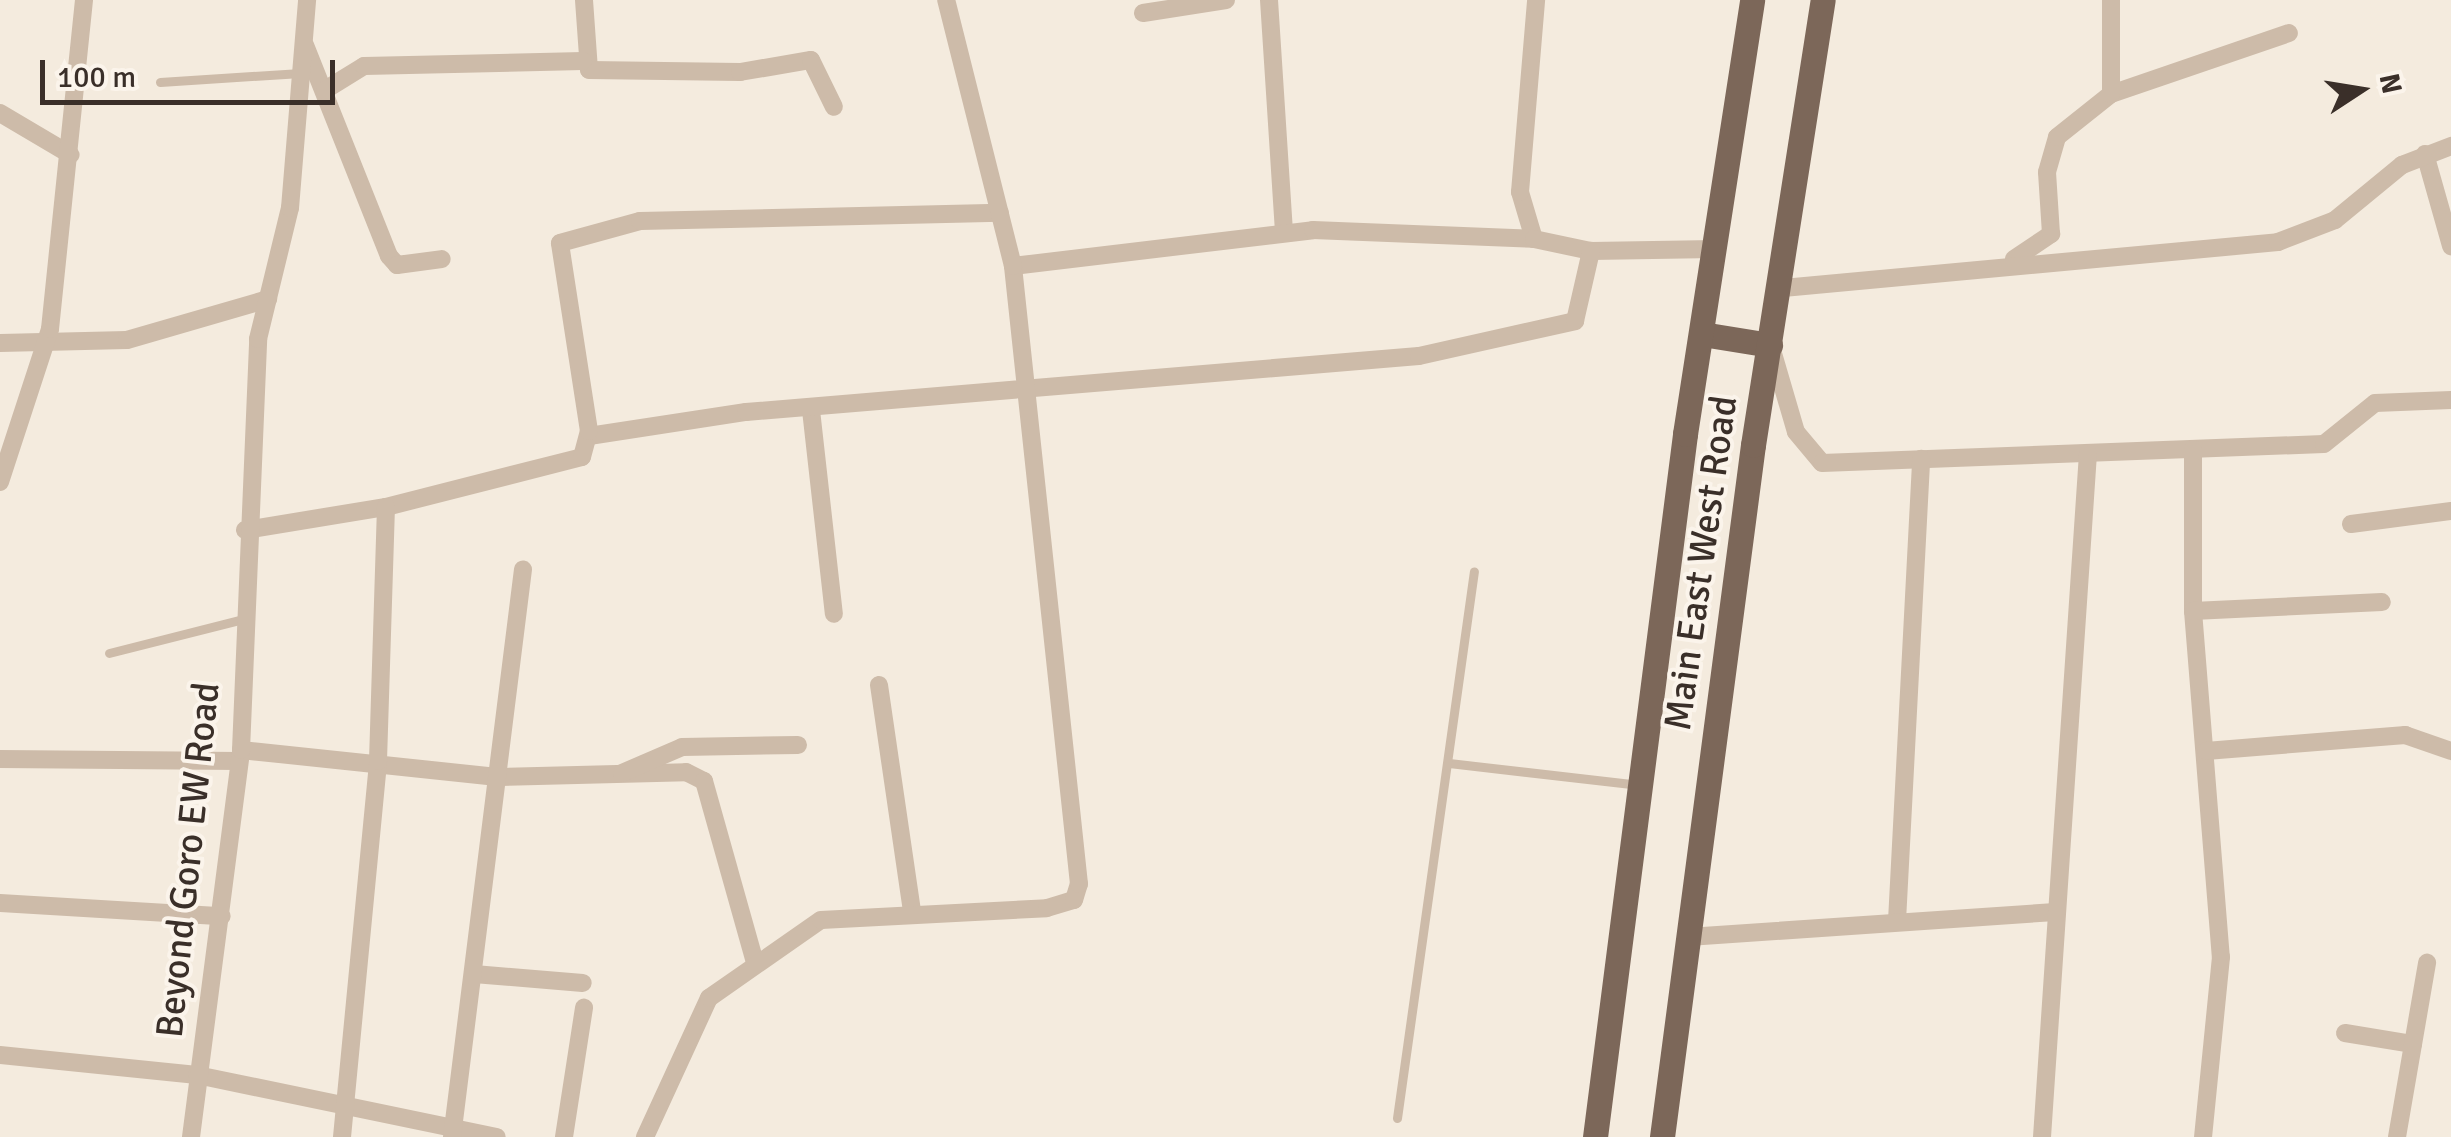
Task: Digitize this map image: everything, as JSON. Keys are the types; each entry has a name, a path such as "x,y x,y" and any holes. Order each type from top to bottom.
{"main road":[{"name":"Main East West Road","path":"1595,1137 1702,334 1752,0"},
{"name":"Main East West Road","path":"1662,1137 1770,344 1783,288 1823,0"},
{"path":"1702,334 1770,344"}],"street":[{"path":"0,482 41,348 64,250 84,0"},
{"name":"Beyond Goro EW Road","path":"190,1137 240,756 245,530 268,300 290,208 308,0"},
{"path":"584,0 584,62 589,70 682,74 815,61 834,107"},
{"path":"645,1137 709,998 755,962 821,920 912,910 1047,908 1074,900 1079,884 1013,266 946,0"},
{"path":"1143,13 1226,0"},
{"path":"1269,0 1284,232"},
{"path":"1534,239 1520,192 1536,0"},
{"path":"2110,94 2111,0"},
{"path":"2010,261 2051,234 2047,172 2056,138 2110,94 2289,33"},
{"path":"303,41 389,256 397,265 442,259"},
{"path":"325,90 364,66 584,62"},
{"path":"0,113 71,155"},
{"path":"1783,288 2010,261 2198,255 2278,242 2335,220 2425,154 2451,146"},
{"path":"2425,154 2451,246"},
{"path":"245,530 386,507 566,464 587,452 589,436 560,243 640,221 1000,212"},
{"path":"1013,266 1284,232 1534,239 1591,251 1715,249"},
{"path":"589,436 812,410 1025,396 1306,360 1419,356 1564,328 1580,309 1591,251"},
{"path":"0,343 41,348 127,340 268,300"},
{"path":"1770,344 1809,456 1921,459 2324,444 2375,403 2451,400"},
{"path":"812,410 834,614"},
{"path":"2194,449 2193,611 2221,957 2202,1137"},
{"path":"2042,1137 2088,454"},
{"path":"1897,921 1921,459"},
{"path":"342,1137 378,761 386,507"},
{"path":"2352,524 2451,511"},
{"path":"452,1135 500,777 523,568"},
{"path":"2193,611 2382,602"},
{"path":"879,685 912,910"},
{"path":"2206,751 2405,735 2451,751"},
{"path":"621,773 682,747 798,745"},
{"path":"0,759 240,756 378,761 500,777 686,772 704,782 755,962"},
{"path":"0,903 222,916"},
{"path":"1688,937 2055,912"},
{"path":"2397,1137 2427,964"},
{"path":"474,974 583,984"},
{"path":"564,1137 584,1008"},
{"path":"2344,1033 2413,1044"},
{"path":"0,1055 197,1076 346,1107 452,1135 497,1137"}],"lane":[{"path":"160,82 301,73"},
{"path":"1397,1118 1474,571"},
{"path":"109,653 243,620"},
{"path":"1449,762 1641,786"}]}
